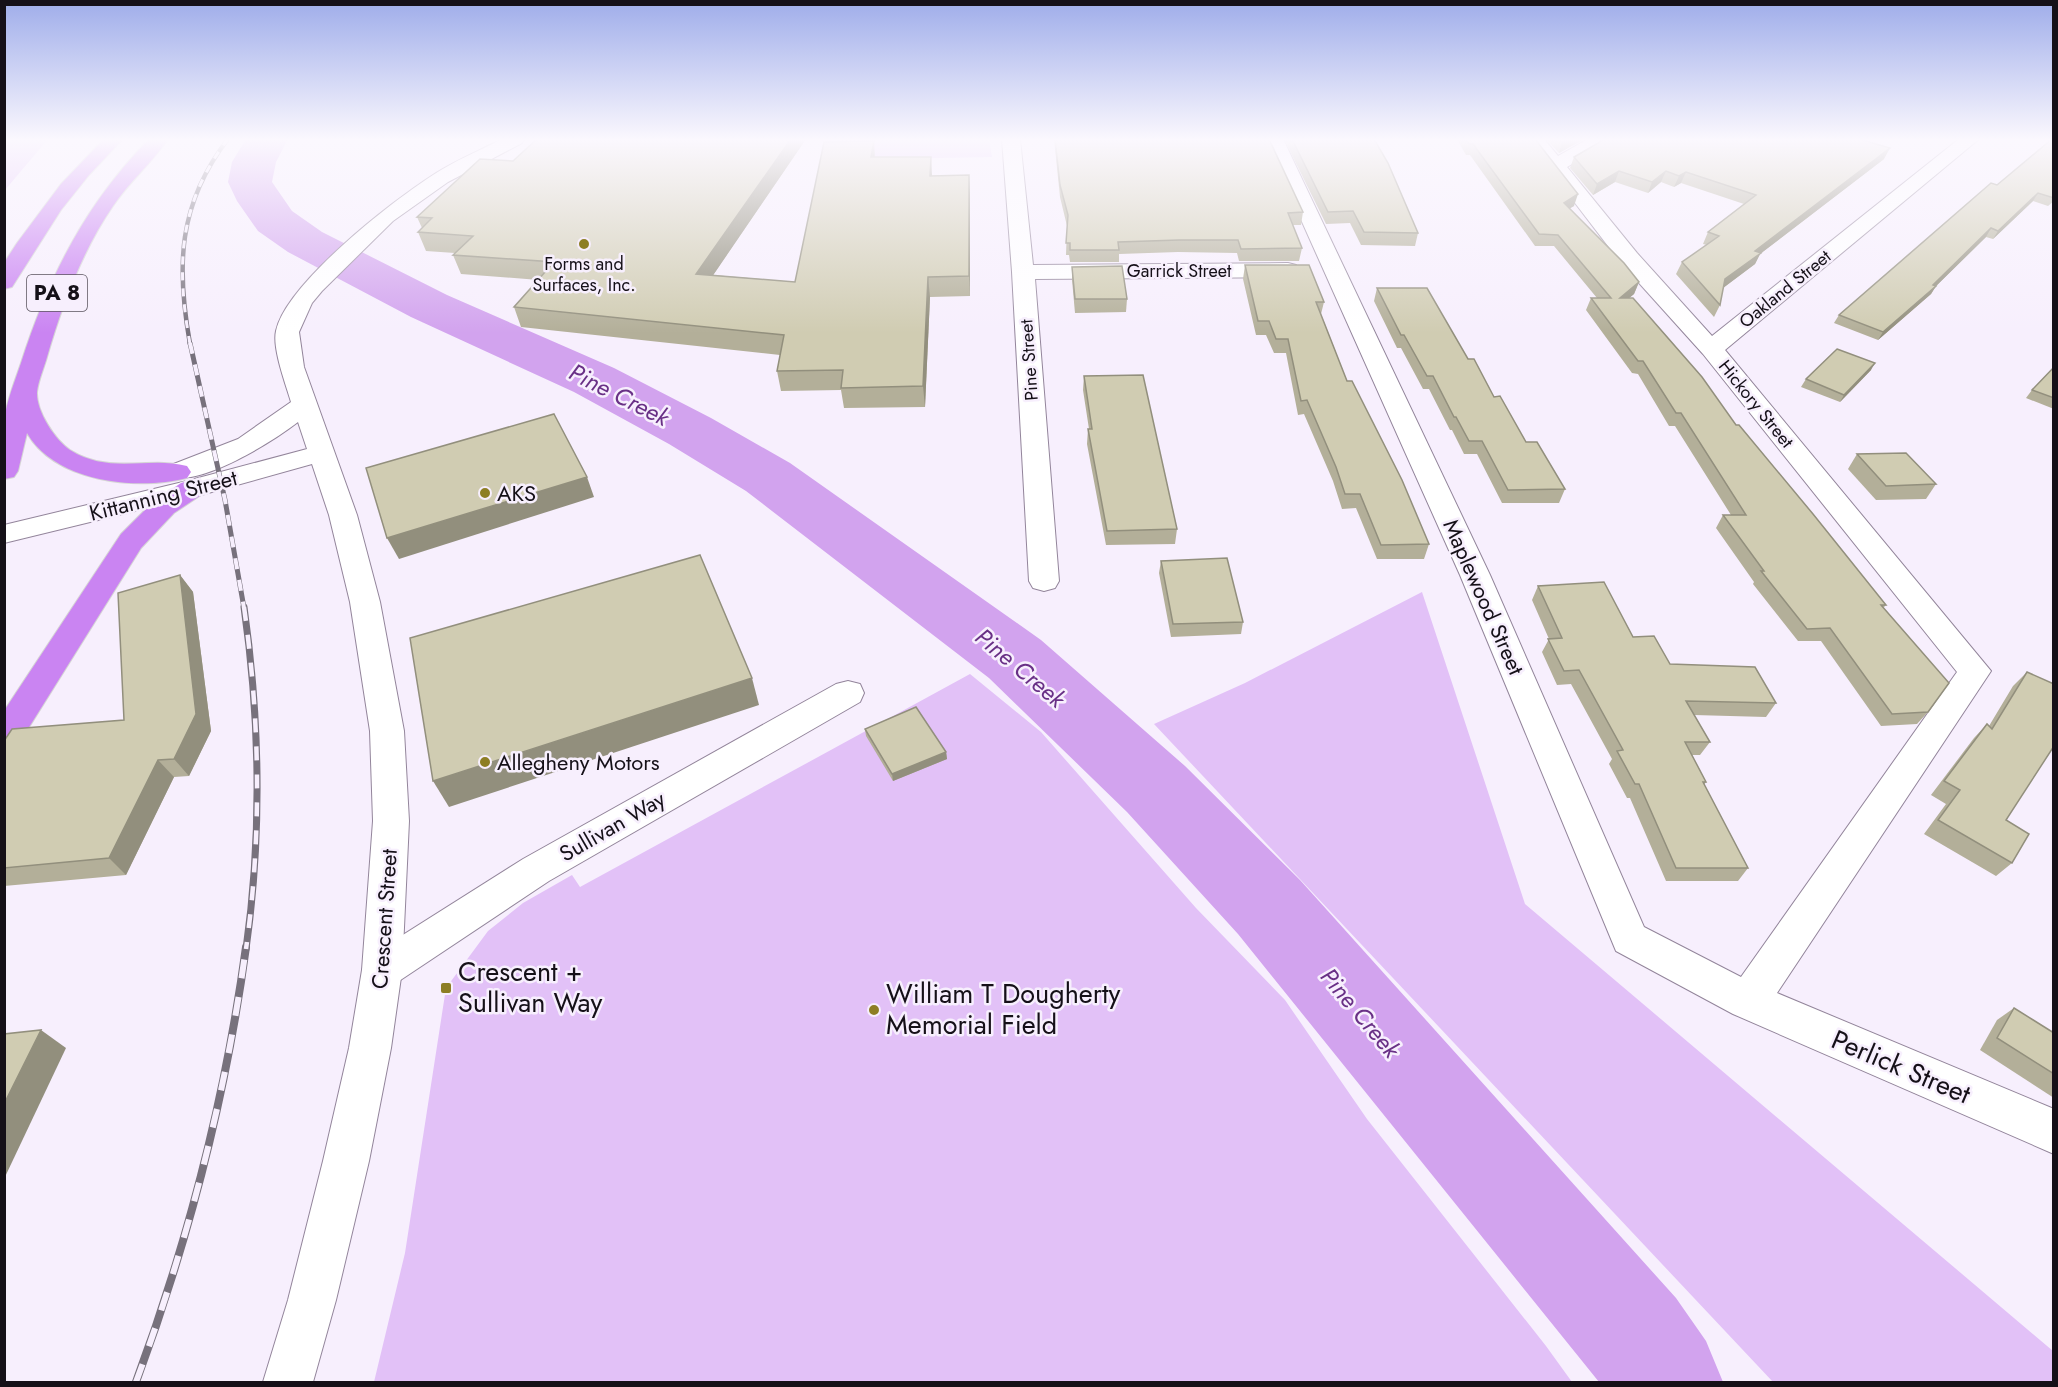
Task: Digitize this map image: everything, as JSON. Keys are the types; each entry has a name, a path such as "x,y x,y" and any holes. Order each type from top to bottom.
{"highway":[{"name":"PA 8","path":"4,282 25,246 56,204"},
{"name":"PA 8","path":"4,471 24,391 59,287 89,227 105,204"},
{"path":"24,391 33,425 51,450 62,458 82,467 184,481"},
{"path":"4,739 131,541 164,507 184,481"}],"street":[{"name":"Crescent Street","path":"288,1383 312,1300 346,1161 370,1048 382,970 391,821 387,731 365,602 343,515 292,367 287,332 301,301 314,286 367,234 404,204"},
{"name":"Pine Street","path":"1017,204 1044,580"},
{"name":"Maplewood Street","path":"1304,204 1475,575 1630,939 1748,1001"},
{"name":"Hickory Street","path":"1587,204 1629,258 1712,349 1975,672 1748,1001"},
{"name":"Oakland Street","path":"1712,349 1890,204"},
{"name":"Garrick Street","path":"1023,272 1335,269"},
{"name":"Kittanning Street","path":"4,534 184,481 216,460 254,443 305,404"},
{"name":"Kittanning Street","path":"4,513 184,481 321,453"},
{"name":"Sullivan Way","path":"382,970 536,870 848,693"},
{"name":"Perlick Street","path":"1748,1001 2054,1132"}],"shaded area":[{"path":"1422,592 1525,904 2053,1351 2053,1382 1773,1382 1154,724 1245,683"},
{"path":"970,674 1041,732 1196,908 1285,1000 1367,1119 1572,1382 374,1382 405,1253 446,988 488,931 523,903 572,875 580,887"}],"building":[{"path":"431,204 745,204 696,274 795,282 811,204 969,204 969,276 928,277 923,386 841,388 843,370 777,371 784,335 514,307 554,262 453,255 473,236 418,232 432,218 417,217"},
{"path":"1065,204 1299,204 1303,212 1288,213 1302,248 1241,249 1238,240 1179,240 1118,242 1119,250 1070,250 1070,243 1066,243 1068,215"},
{"path":"1324,204 1405,204 1418,233 1364,232 1353,211 1328,212"},
{"path":"1517,204 1565,204 1624,263 1639,282 1620,298 1633,298 1702,377 1736,425 1739,425 1886,605 1881,605 1949,683 1928,712 1892,714 1830,628 1807,629 1761,571 1764,571 1723,515 1746,515 1681,413 1676,413 1643,361 1638,361 1591,298 1611,298 1558,235 1539,234"},
{"path":"1745,204 1817,204 1755,251 1761,253 1725,279 1720,305 1682,262 1719,236 1708,232"},
{"path":"1967,204 2027,204 1998,231 1991,228 1933,285 1936,286 1883,332 1839,315"},
{"path":"1245,265 1309,265 1324,302 1316,302 1347,381 1352,381 1402,480 1429,544 1381,545 1360,494 1345,494 1307,400 1301,401 1288,339 1276,339 1269,321 1258,321"},
{"path":"1122,266 1127,299 1075,299 1072,267"},
{"path":"1377,288 1427,288 1468,359 1474,359 1494,397 1500,396 1526,442 1537,442 1565,489 1508,490 1482,441 1469,441 1433,376 1427,376 1404,335 1401,335"},
{"path":"1837,349 1875,363 1844,395 1806,379"},
{"path":"2054,367 2054,398 2032,390"},
{"path":"1143,375 1177,529 1107,531 1088,429 1092,429 1084,376"},
{"name":"AKS","path":"554,414 587,477 387,538 366,468"},
{"path":"1906,453 1936,484 1886,486 1857,454"},
{"path":"700,555 752,678 433,781 410,638"},
{"path":"1227,558 1243,622 1173,624 1161,561"},
{"path":"180,575 196,714 174,759 158,760 109,858 4,868 4,741 12,729 124,720 118,593"},
{"path":"1604,582 1633,637 1654,636 1670,664 1755,667 1776,703 1686,701 1710,742 1685,742 1748,868 1676,868 1639,784 1635,784 1617,751 1623,750 1579,670 1564,671 1548,639 1562,638 1538,586"},
{"path":"2027,672 2054,684 2054,746 2006,820 2029,834 2012,863 1938,820 1960,790 1944,781 1987,724 1992,729"},
{"path":"916,707 946,752 892,774 865,729"},
{"path":"2014,1008 2054,1033 2054,1074 1997,1038"},
{"path":"41,1030 4,1104 4,1034"}],"waterway":[{"name":"Pine Creek","path":"262,204 275,221 305,242 429,306 594,380 690,431 768,477 1015,659 1156,789 1269,907 1636,1338 1665,1382"}],"railway":[{"path":"190,344 183,288 183,262 185,237 193,204"},
{"path":"190,343 225,500 244,608"},
{"path":"244,607 253,692 257,778 255,863 246,949"},
{"path":"136,1382 172,1276 203,1168 228,1058 246,947"}],"place":[{"name":"Forms and Surfaces, Inc.","path":"584,244"},
{"name":"AKS","path":"485,493"},
{"name":"Allegheny Motors","path":"485,762"},
{"name":"Crescent + Sullivan Way","path":"446,988"},
{"name":"William T Dougherty Memorial Field","path":"874,1010"}]}
